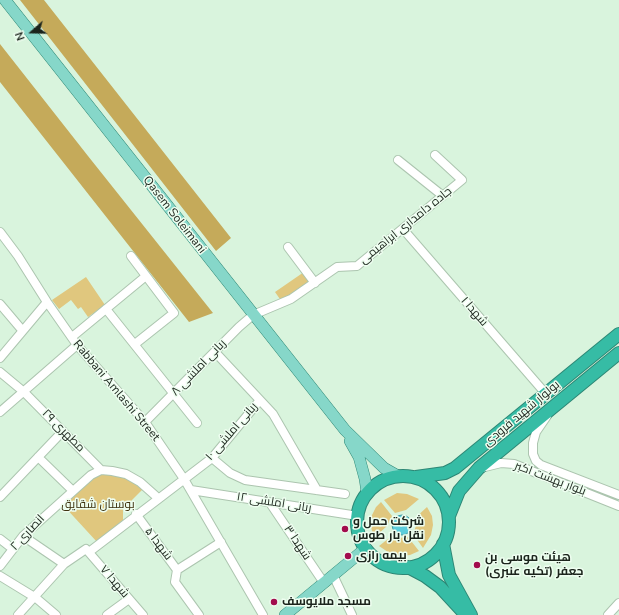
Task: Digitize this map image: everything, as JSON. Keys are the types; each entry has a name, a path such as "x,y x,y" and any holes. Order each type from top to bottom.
{"highway":[{"name":"بولوار شهید فرودی","path":"415,477 445,473 455,468 619,334"},
{"name":"بولوار شهید فرودی","path":"448,516 459,491 478,468 619,353"},
{"path":"398,476 415,477 428,483 438,492 445,503 448,516 448,531 443,544 428,560 408,567 396,567 384,564 374,557 366,548 359,532 358,516 361,504 367,493 376,484 386,479 398,476"},
{"path":"443,544 449,575 471,615"},
{"path":"408,567 425,576 440,587 466,615"}],"main road":[{"name":"Qasem Soleimani","path":"4,0 345,430 384,468 398,476"},
{"name":"Qasem Soleimani","path":"345,430 358,457 366,479 367,493"},
{"path":"285,615 366,548"}],"street":[{"name":"جاده دامداری ابراهیمی","path":"253,315 291,299 338,267 357,266 462,180 435,154"},
{"path":"398,160 443,196"},
{"name":"شهدا ۱","path":"403,229 546,394"},
{"name":"Rabbani Amlashi Street","path":"0,232 18,256 47,302 77,345 145,422 191,490 263,615"},
{"path":"288,248 315,283"},
{"path":"131,256 174,313 135,344"},
{"path":"72,337 146,276"},
{"path":"0,358 47,302"},
{"path":"0,304 22,330"},
{"path":"106,309 197,422"},
{"name":"ربانی املشی ۸","path":"145,422 253,315"},
{"path":"0,412 77,345"},
{"path":"215,352 274,414 317,490"},
{"name":"مطهری ۲۹","path":"0,372 24,392 101,470"},
{"name":"ربانی املشی ۱۰","path":"18,615 36,598 64,564 87,550 212,458 260,400"},
{"name":"بلوار بهشت اکبر","path":"550,410 536,432 533,443 533,454 536,460 541,465 619,495"},
{"path":"0,497 63,431"},
{"path":"38,457 72,490"},
{"path":"212,458 230,473 245,480 345,494"},
{"name":"بلوار بهشت اکبر","path":"478,468 500,463 514,464 619,506"},
{"path":"101,470 112,471 131,477 140,482 158,498"},
{"name":"انصاری ۲","path":"0,566 23,536 72,490 91,475 101,470"},
{"name":"ربانی املشی ۱۲","path":"191,490 358,516"},
{"name":"شهدا ۳","path":"270,503 324,583"},
{"name":"شهدا ۵","path":"136,514 177,570 175,582 199,615"},
{"path":"23,536 64,564"},
{"path":"0,539 13,549"},
{"path":"177,570 221,542"},
{"name":"شهدا ۷","path":"87,550 143,615"},
{"path":"333,575 352,615"},
{"path":"0,576 36,598 56,615"},
{"path":"107,615 129,599"},
{"path":"608,615 619,603"}],"green space":[{"path":"304,272 311,282 282,302 275,292"},
{"path":"86,277 105,305 88,317 81,307 78,309 71,300 59,309 52,300"},
{"name":"بوستان شقایق","path":"102,474 122,476 132,480 143,489 123,509 123,520 97,542 63,505 93,475"},
{"path":"397,493 407,494 419,499 406,510 395,513 384,500"},
{"path":"381,502 392,516 387,526 374,538 371,527 371,517 376,507"},
{"path":"427,507 432,516 433,525 431,535 423,548 413,534 416,526 414,519"},
{"path":"393,535 399,538 408,537 419,551 410,555 400,556 388,552 379,546"}],"shaded area":[{"path":"20,0 44,0 231,238 216,251"},
{"path":"0,44 213,313 189,322 0,82"}],"water":[{"path":"398,515 406,515 412,521 412,529 406,535 398,535 392,529 392,521"}],"place":[{"name":"شرکت حمل و نقل بار طوس","path":"345,529"},
{"name":"بیمه رازی","path":"348,556"},
{"name":"هيئت موسی بن جعفر (تکیه عنبری)","path":"477,565"},
{"name":"مسجد ملایوسف","path":"274,602"}]}
